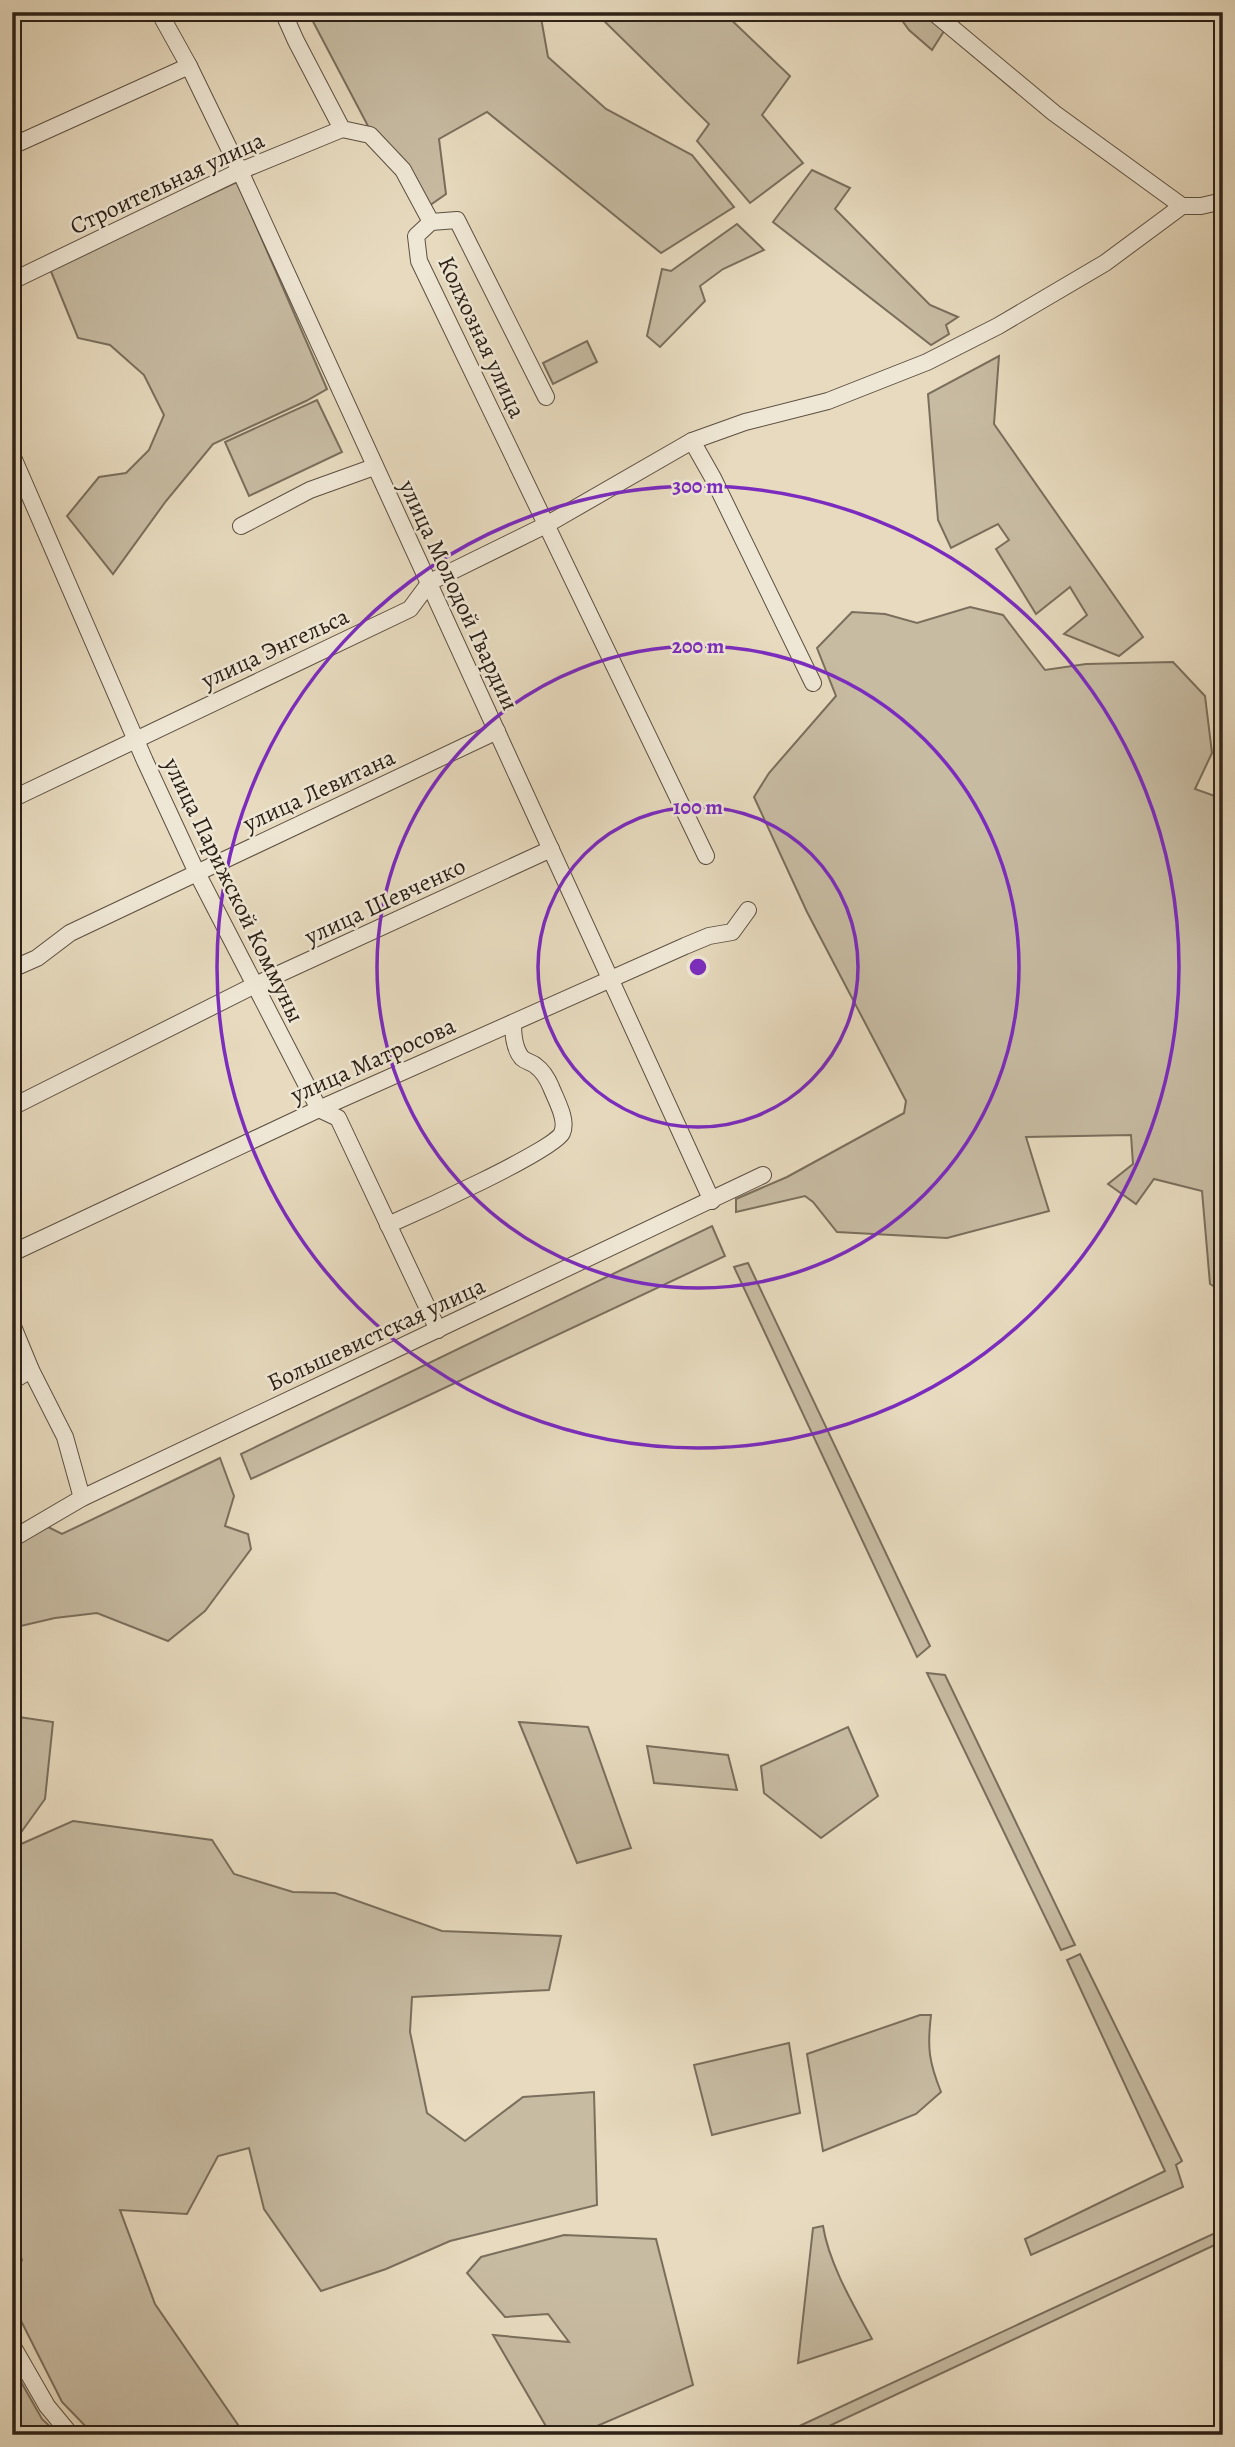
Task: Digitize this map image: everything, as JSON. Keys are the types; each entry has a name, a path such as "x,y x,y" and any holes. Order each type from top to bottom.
{"street":[{"name":"улица Молодой Гвардии","path":"159,12 189,66 240,171 712,1201"},
{"path":"283,12 342,129 369,135 403,170 431,222 457,219 546,397"},
{"path":"933,12 1054,113 1167,197 1182,205 1201,206 1223,201"},
{"path":"12,146 189,66"},
{"name":"Строительная улица","path":"12,281 240,171 342,129"},
{"name":"улица Энгельса","path":"14,795 410,609 429,582 546,525 692,441 745,422 828,401 927,362 998,326 1104,263 1182,205"},
{"name":"Колхозная улица","path":"431,222 416,236 419,261 546,525"},
{"path":"692,441 713,478 813,683"},
{"name":"улица Парижской Коммуны","path":"13,460 135,740 197,873 319,1109 338,1118 438,1330"},
{"path":"241,526 310,490 374,467"},
{"path":"546,525 706,856"},
{"name":"улица Левитана","path":"12,969 37,958 70,933 497,731"},
{"name":"улица Шевченко","path":"12,1107 256,985 551,849"},
{"name":"улица Матросова","path":"12,1253 319,1109 697,941 732,932 748,910"},
{"path":"388,1225 440,1202 551,1144 562,1135 564,1122 548,1080 536,1066 523,1059 516,1047 513,1023"},
{"name":"Большевистская улица","path":"12,1539 82,1498 763,1175"},
{"path":"12,1324 31,1370 65,1437 82,1498"},
{"path":"12,1381 31,1370"},
{"path":"12,2345 47,2406 71,2435"}],"shaded area":[{"path":"308,12 540,12 548,57 606,109 692,155 734,207 661,253 487,112 439,139 446,194 423,210 368,126"},
{"path":"595,12 723,12 790,76 762,115 803,163 750,203 697,141 709,124"},
{"path":"896,12 929,12 946,28 932,50 909,30"},
{"path":"812,170 850,188 835,209 930,305 958,317 946,325 949,334 931,345 773,222"},
{"path":"237,182 327,389 213,444 166,501 113,574 67,516 99,477 126,473 149,450 164,415 144,375 110,345 78,338 50,269"},
{"path":"737,224 764,250 723,269 700,286 705,301 660,347 647,336 662,269 671,271"},
{"path":"587,341 597,362 553,384 543,363"},
{"path":"999,356 994,424 1143,637 1119,656 1064,634 1087,615 1070,587 1036,614 996,549 1009,540 998,524 951,548 938,520 928,394"},
{"path":"317,400 342,452 249,496 225,442"},
{"path":"970,607 1003,615 1045,670 1086,664 1173,662 1205,696 1212,753 1195,789 1223,799 1223,1292 1210,1284 1202,1191 1154,1179 1136,1204 1108,1184 1133,1164 1131,1135 1026,1137 1049,1211 947,1238 837,1232 805,1196 736,1212 736,1199 787,1177 904,1113 906,1101 807,912 754,797 769,773 836,696 817,648 852,612 885,614 917,623"},
{"path":"712,1226 725,1256 251,1479 241,1454"},
{"path":"748,1263 930,1646 917,1657 734,1267"},
{"path":"220,1458 234,1496 225,1526 248,1534 251,1549 205,1611 168,1641 97,1613 55,1618 12,1628 12,1547 48,1527 62,1534"},
{"path":"927,1673 945,1675 1075,1945 1061,1950"},
{"path":"12,1716 53,1722 45,1799 12,1845"},
{"path":"519,1722 588,1727 631,1848 577,1863"},
{"path":"848,1727 878,1796 821,1838 764,1793 761,1766"},
{"path":"647,1746 728,1755 737,1790 654,1783"},
{"path":"73,1821 212,1840 234,1874 293,1892 335,1893 442,1931 561,1936 549,1990 412,1997 410,2032 427,2113 465,2141 523,2097 594,2092 597,2205 450,2241 386,2269 321,2291 264,2209 249,2148 218,2156 187,2214 120,2210 155,2304 245,2435 94,2435 62,2402 12,2303 12,2279 22,2260 12,2236 12,1848"},
{"path":"1080,1954 1182,2161 1176,2165 1183,2187 1031,2255 1025,2239 1165,2171 1067,1960"},
{"path":"920,2015 931,2015 930,2055 941,2092 916,2114 823,2151 807,2054"},
{"path":"789,2043 800,2113 712,2135 694,2065"},
{"path":"823,2226 836,2270 872,2339 798,2363 813,2228"},
{"path":"1215,2233 1219,2243 810,2435 780,2435"},
{"path":"564,2235 656,2239 693,2385 576,2435 551,2435 493,2335 569,2342 548,2314 505,2317 467,2273 481,2257"},
{"path":"12,2366 42,2419 59,2435 12,2435"}]}
